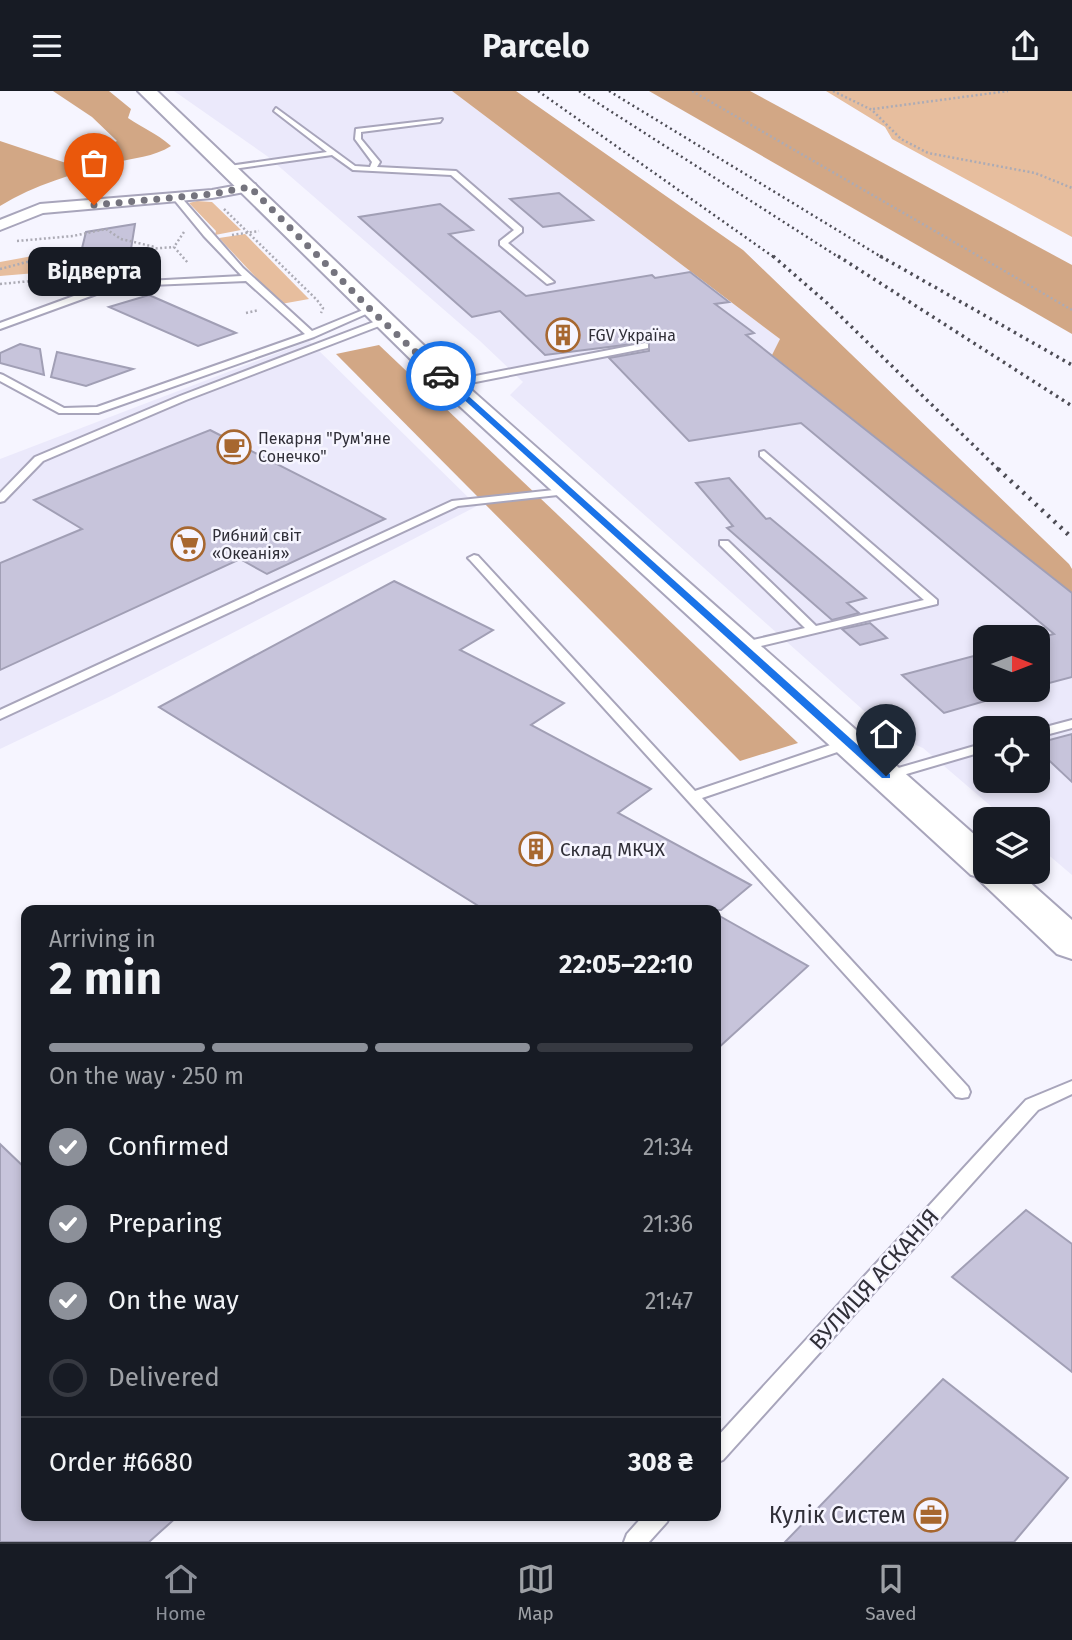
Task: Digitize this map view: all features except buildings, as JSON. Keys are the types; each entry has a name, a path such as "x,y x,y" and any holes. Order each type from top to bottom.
{"main road":[{"path":"147,91 250,187 450,384 572,491 973,855"},
{"path":"1006,884 1072,944"}],"street":[{"path":"0,225 40,209 176,197 225,197 250,187"}],"lane":[{"path":"276,110 353,168 453,173 519,230 503,243 550,282"},
{"path":"373,169 376,162 358,139 358,130 440,120"},
{"path":"229,168 332,153"},
{"path":"176,197 209,237 249,278 311,335"},
{"path":"0,325 86,295 127,284 249,278"},
{"path":"0,377 62,411 98,410 311,335 377,315"},
{"path":"0,499 39,459 377,315"},
{"path":"450,384 645,346"},
{"path":"744,646 933,602 764,454"},
{"path":"0,715 456,503 572,491"},
{"path":"724,543 814,630"},
{"path":"474,558 962,1092"},
{"path":"1050,730 1072,724"},
{"path":"692,797 850,743"},
{"path":"886,776 973,751"},
{"name":"ВУЛИЦЯ АСКАНІЯ","path":"721,1447 1032,1105 1072,1087"},
{"path":"635,1542 654,1521"}],"path":[{"path":"692,91 1072,310"},
{"path":"833,91 872,110 901,139 928,153 1035,173 1072,188"},
{"path":"872,110 1008,91"},
{"path":"225,197 233,209"},
{"path":"102,220 106,229 121,239 160,248"},
{"path":"223,236 258,231 250,224"},
{"path":"12,241 74,236 106,229"},
{"path":"248,232 317,300"},
{"path":"0,269 46,257 174,247 187,240"},
{"path":"174,247 201,279"},
{"path":"0,285 31,281 86,295"}],"shaded area":[{"path":"53,91 109,91 131,109 128,118 171,146 150,155 55,180 0,206 0,141 69,164 117,141 92,117"},
{"path":"174,91 452,91 780,339 772,356 1072,593 1072,875 1050,856 1050,807 992,807 976,793 1050,793 1050,716 973,716 973,791 923,748 890,734 510,395 523,382 480,341 267,156"},
{"path":"452,91 516,91 743,250 1069,564 1072,569 1072,593 772,355 780,339"},
{"path":"649,91 750,91 1072,265 1072,334"},
{"path":"826,91 1072,91 1072,237 892,139 885,127"},
{"path":"212,202 241,230 215,235 216,231 189,203"},
{"path":"245,234 309,299 281,304 219,238"},
{"path":"65,250 72,270 0,276 0,262"},
{"path":"309,341 477,506 111,696 0,749 0,459"},
{"path":"379,345 798,743 740,761 336,354"}],"railway":[{"path":"538,91 775,258"},
{"path":"579,91 840,258"},
{"path":"609,91 883,258"},
{"path":"773,256 827,303 1000,471"},
{"path":"838,256 1072,406"},
{"path":"880,256 1072,365"},
{"path":"998,469 1072,538"}],"way so far":[{"path":"94,205 225,193 250,187 371,310 441,376"}],"place":[{"name":"Відверта","path":"94,205"},
{"name":"FGV Україна","path":"563,335"},
{"name":"Пекарня \"Рум'яне Сонечко\"","path":"234,447"},
{"name":"Рибний світ «Океанія»","path":"188,544"},
{"name":"Склад МКЧХ","path":"536,849"},
{"name":"Кулік Систем","path":"931,1515"}],"route":[{"path":"441,376 886,776"}]}
